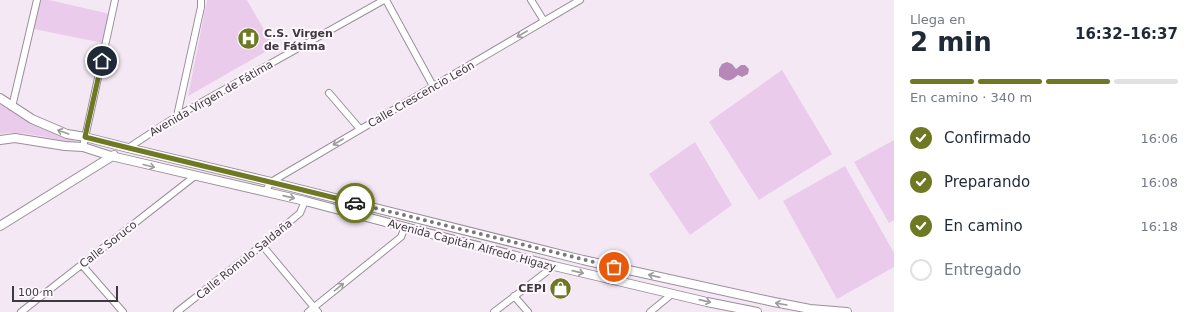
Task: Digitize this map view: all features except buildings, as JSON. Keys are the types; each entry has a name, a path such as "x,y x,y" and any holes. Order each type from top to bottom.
{"street":[{"path":"12,107 36,0"},
{"path":"83,147 115,0"},
{"path":"178,116 201,7 201,0"},
{"path":"385,0 433,86"},
{"name":"Avenida Virgen de Fátima","path":"0,226 178,116 385,0"},
{"path":"531,0 544,21"},
{"name":"Calle Crescencio León","path":"265,192 271,182 580,0"},
{"path":"329,93 360,129"},
{"name":"Avenida Capitán Alfredo Higazy","path":"0,98 32,119 63,133 271,182 583,260 774,302 847,312"},
{"name":"Avenida Capitán Alfredo Higazy","path":"0,140 15,138 65,146 83,147 111,156 306,201 531,261 757,312"},
{"name":"Calle Soruco","path":"21,312 195,176"},
{"name":"Calle Romulo Saldaña","path":"177,312 300,213 306,201"},
{"path":"308,312 316,310 400,237 405,227"},
{"path":"262,245 316,310"},
{"path":"531,261 536,248"},
{"path":"82,264 123,312"},
{"path":"494,312 554,266"},
{"path":"650,312 672,294"},
{"path":"514,296 528,312"}],"shaded area":[{"path":"41,0 49,0 110,14 103,43 34,29"},
{"path":"207,0 247,0 274,47 188,96"},
{"path":"727,62 732,64 736,69 741,65 745,65 749,69 748,74 742,77 738,75 733,79 725,80 719,76 719,69 722,64"},
{"path":"782,70 832,154 759,200 709,122"},
{"path":"0,104 23,119 83,146 30,134 0,134"},
{"path":"894,140 894,220 889,223 854,162"},
{"path":"695,142 732,205 690,235 649,174"},
{"path":"845,166 894,253 894,267 837,299 783,201"}],"way so far":[{"path":"355,203 614,267"}],"place":[{"name":"C.S. Virgen de Fátima","path":"248,39"},
{"name":"CEPI","path":"561,288"}],"route":[{"path":"102,61 85,137 355,203"}]}
